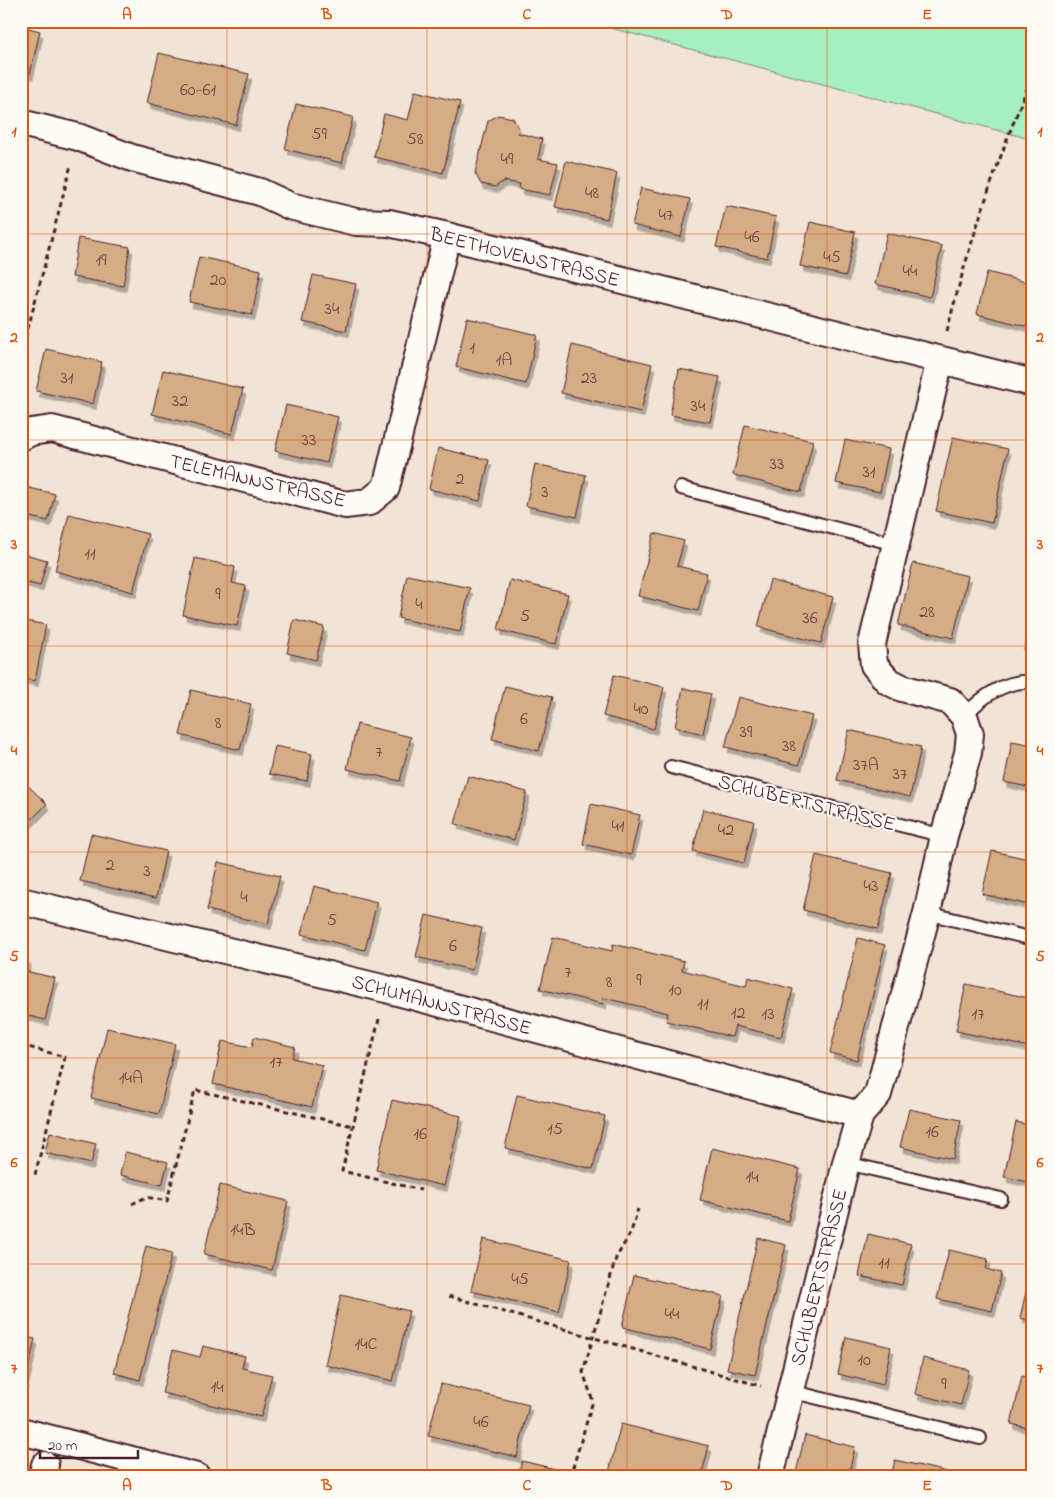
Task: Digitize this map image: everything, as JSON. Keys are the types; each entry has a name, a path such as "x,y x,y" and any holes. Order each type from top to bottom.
{"street":[{"name":"BEETHOVENSTRASSE","path":"21,123 78,137 132,158 260,192 290,206 356,222 389,223 447,236 1033,383"},
{"name":"TELEMANNSTRASSE","path":"21,437 31,432 52,429 345,504 369,502 386,488 447,236"},
{"path":"940,360 872,644 874,665 888,681 902,688 950,701 964,716"},
{"name":"SCHUBERTSTRASSE","path":"770,1477 846,1163 860,1115 878,1094 927,913 944,836 968,753 970,734 964,716"},
{"name":"SCHUMANNSTRASSE","path":"21,901 386,989 860,1115"},
{"path":"21,1431 197,1477"}],"lane":[{"path":"680,488 895,544"},
{"path":"964,716 978,701 1010,683 1033,682"},
{"name":"SCHUBERTSTRASSE","path":"671,767 944,836"},
{"path":"927,913 1033,939"},
{"name":"SCHUBERTSTRASSE","path":"846,1163 1000,1199"},
{"name":"SCHUBERTSTRASSE","path":"790,1391 980,1438"}],"path":[{"path":"940,360 962,273 1008,133 1033,74"},
{"path":"21,355 78,137"},
{"path":"386,989 342,1170 421,1190"},
{"path":"21,1045 65,1056 35,1175"},
{"path":"132,1204 146,1197 167,1201 195,1090 353,1126"},
{"path":"570,1477 593,1402 583,1372 592,1336 616,1258 631,1232 638,1209"},
{"path":"449,1296 759,1385 790,1391"}],"green space":[{"path":"584,21 1033,21 1033,140 1008,133"}],"building":[{"path":"21,26 40,31 30,74 21,72"},
{"path":"159,53 249,74 236,125 147,103"},
{"path":"415,91 460,102 443,173 374,157 384,114 408,120"},
{"path":"296,104 353,117 342,163 285,149"},
{"path":"498,115 513,118 519,129 518,133 542,139 538,159 558,163 550,195 519,189 520,184 504,181 495,187 481,184 475,173 488,121"},
{"path":"566,161 617,173 607,219 555,207"},
{"path":"641,188 690,199 681,237 632,225"},
{"path":"726,206 776,217 767,258 716,247"},
{"path":"810,222 855,232 846,276 800,266"},
{"path":"887,233 942,246 930,297 875,284"},
{"path":"78,238 130,247 123,286 72,277"},
{"path":"199,257 261,270 252,315 189,302"},
{"path":"987,272 1033,284 1033,328 977,314"},
{"path":"313,275 356,284 346,331 302,322"},
{"path":"467,318 537,335 526,384 456,367"},
{"path":"572,345 652,364 641,412 561,393"},
{"path":"46,349 102,362 93,404 36,391"},
{"path":"679,369 720,377 710,422 670,415"},
{"path":"163,370 243,389 232,434 152,414"},
{"path":"286,405 338,417 327,463 275,451"},
{"path":"745,425 813,441 801,492 733,475"},
{"path":"953,437 1008,449 992,523 936,511"},
{"path":"845,440 889,449 880,492 836,483"},
{"path":"438,448 489,460 480,501 429,489"},
{"path":"535,464 586,475 577,517 526,506"},
{"path":"21,486 55,494 48,521 21,515"},
{"path":"69,514 148,534 133,592 55,571"},
{"path":"654,533 684,541 677,566 707,573 698,611 638,596"},
{"path":"21,553 47,560 40,586 21,581"},
{"path":"195,558 235,567 232,583 246,586 237,626 183,615"},
{"path":"913,563 968,576 953,638 898,625"},
{"path":"407,575 470,588 460,632 398,618"},
{"path":"510,580 568,594 556,644 498,630"},
{"path":"770,580 833,597 821,643 758,627"},
{"path":"1033,615 1033,652 1024,650"},
{"path":"21,620 46,625 35,681 21,678"},
{"path":"294,620 324,627 316,660 287,653"},
{"path":"614,675 664,687 654,729 603,716"},
{"path":"505,686 552,697 539,751 492,739"},
{"path":"683,688 711,694 703,734 675,727"},
{"path":"191,690 251,704 240,750 180,735"},
{"path":"738,697 812,716 799,765 725,747"},
{"path":"357,724 411,737 400,781 347,769"},
{"path":"849,730 921,747 910,797 837,780"},
{"path":"1012,741 1033,745 1033,788 1004,782"},
{"path":"275,746 312,754 307,781 269,774"},
{"path":"468,776 527,792 514,840 455,824"},
{"path":"21,779 47,804 21,830"},
{"path":"591,804 640,815 631,855 583,844"},
{"path":"703,809 754,821 744,863 693,851"},
{"path":"91,834 166,851 156,898 80,881"},
{"path":"992,851 1033,860 1033,906 982,894"},
{"path":"816,855 892,873 878,929 803,910"},
{"path":"218,862 280,876 268,924 207,910"},
{"path":"314,886 377,902 365,950 301,934"},
{"path":"426,915 482,928 472,970 416,957"},
{"path":"553,937 612,951 613,944 684,961 682,970 746,986 748,977 793,989 781,1037 735,1026 732,1037 666,1021 668,1013 604,998 603,1004 540,989"},
{"path":"858,938 885,945 857,1060 830,1053"},
{"path":"21,957 28,959 25,971 55,978 45,1020 21,1014"},
{"path":"966,984 1033,999 1033,1029 1029,1047 956,1031"},
{"path":"107,1028 175,1044 159,1114 91,1098"},
{"path":"254,1037 295,1047 292,1058 322,1065 312,1107 213,1084 222,1041 252,1047"},
{"path":"517,1095 605,1116 593,1169 505,1148"},
{"path":"392,1100 461,1116 444,1186 376,1170"},
{"path":"909,1109 961,1120 953,1159 900,1147"},
{"path":"1016,1122 1033,1126 1033,1183 1004,1177"},
{"path":"50,1132 96,1144 91,1164 45,1153"},
{"path":"712,1148 800,1169 788,1221 700,1200"},
{"path":"125,1152 168,1162 162,1185 120,1175"},
{"path":"220,1185 288,1201 272,1270 204,1254"},
{"path":"868,1234 911,1244 902,1285 859,1276"},
{"path":"758,1238 786,1245 755,1375 727,1369"},
{"path":"483,1239 571,1260 559,1312 471,1291"},
{"path":"146,1246 172,1253 140,1380 114,1373"},
{"path":"949,1250 988,1259 986,1269 1001,1273 992,1311 937,1299"},
{"path":"1033,1261 1033,1321 1020,1318"},
{"path":"634,1275 723,1296 710,1349 622,1327"},
{"path":"341,1295 409,1311 393,1381 325,1365"},
{"path":"21,1336 35,1339 23,1391 21,1391"},
{"path":"846,1337 891,1347 883,1385 838,1374"},
{"path":"203,1346 245,1356 242,1368 272,1375 261,1417 162,1393 173,1350 200,1357"},
{"path":"923,1358 969,1370 961,1405 915,1394"},
{"path":"1022,1376 1033,1379 1033,1429 1011,1424"},
{"path":"441,1384 529,1405 517,1457 428,1436"},
{"path":"621,1424 709,1446 701,1477 608,1476"},
{"path":"805,1435 855,1447 848,1477 795,1477"},
{"path":"895,1460 952,1473 951,1477 891,1477"},
{"path":"522,1461 567,1472 566,1477 518,1477"}]}
